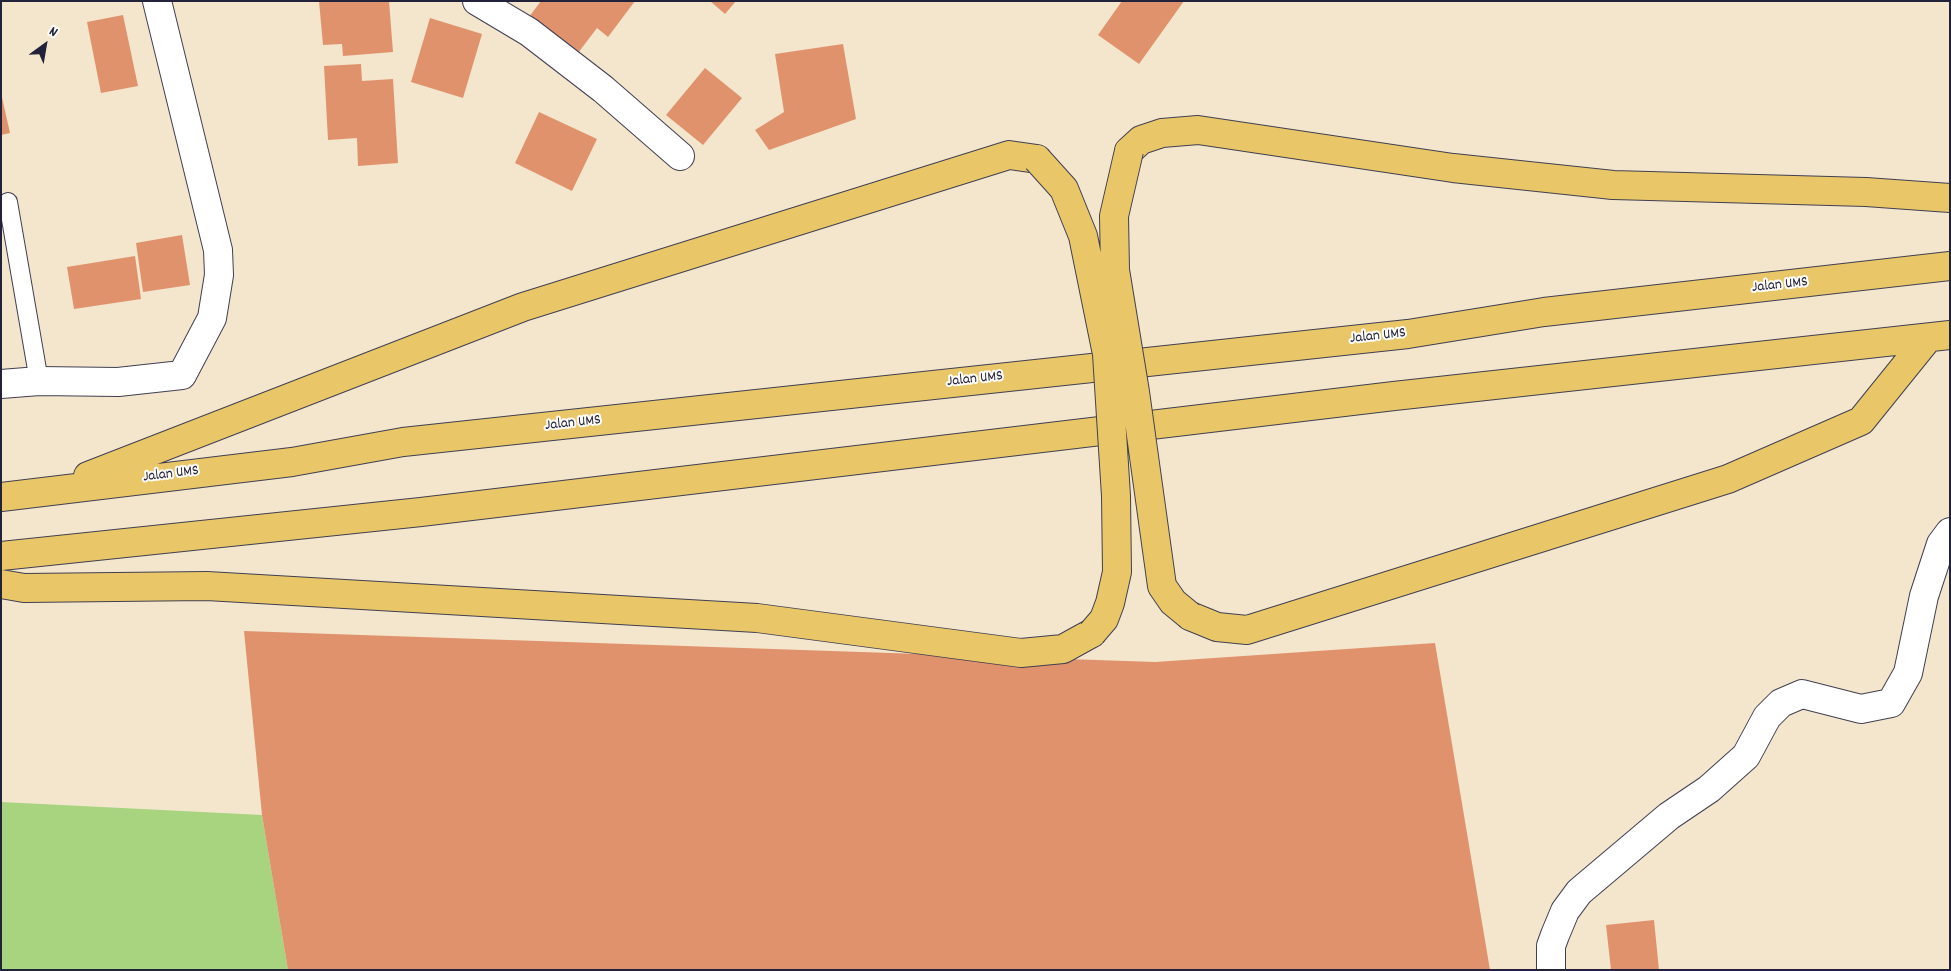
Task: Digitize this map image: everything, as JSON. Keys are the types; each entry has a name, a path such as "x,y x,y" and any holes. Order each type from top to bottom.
{"highway":[{"path":"1939,336 1861,422 1728,479 1247,630 1217,627 1190,616 1173,602 1162,586 1136,392 1115,270 1114,216 1130,151 1141,140 1162,133 1198,130 1453,168 1613,185 1866,192 1950,198"},
{"path":"1,584 24,588 207,586 757,618 1021,653 1064,649 1092,633 1104,619 1110,603 1117,572 1116,496 1107,354 1083,236 1064,190 1037,160 1008,155 524,307 48,492"},
{"name":"Jalan UMS","path":"1,497 203,471 292,462 403,442 1408,334 1544,312 1950,266"},
{"path":"1,556 411,514 1384,397 1939,336"}],"street":[{"path":"1,384 39,381 118,382 182,376 212,318 219,275 218,250 157,1"},
{"path":"477,1 544,43 603,89 680,156"},
{"path":"1551,970 1551,946 1565,911 1579,892 1669,816 1708,789 1746,756 1767,717 1781,703 1802,694 1860,708 1891,703 1908,673 1924,596 1940,544 1950,532"}],"lane":[{"path":"8,202 39,381"}],"green space":[{"path":"1,802 262,815 288,970 1,970"}],"building":[{"path":"319,1 389,1 393,52 343,56 342,44 323,45"},
{"path":"541,1 635,1 608,37 597,28 578,53 529,17"},
{"path":"710,1 736,1 725,14"},
{"path":"1122,1 1184,1 1139,64 1098,35"},
{"path":"123,15 138,86 101,93 87,22"},
{"path":"430,18 482,34 463,98 411,82"},
{"path":"843,44 856,119 769,150 755,130 784,112 775,54"},
{"path":"361,64 362,81 393,79 398,163 358,166 357,138 328,140 324,66"},
{"path":"705,68 742,98 703,145 666,115"},
{"path":"1,93 10,133 1,135"},
{"path":"539,112 597,139 572,191 515,163"},
{"path":"182,235 190,285 143,292 136,243"},
{"path":"135,256 141,299 74,309 67,267"},
{"path":"244,631 1155,662 1435,643 1490,970 288,970 262,815"},
{"path":"1654,920 1659,970 1611,970 1606,925"}]}
